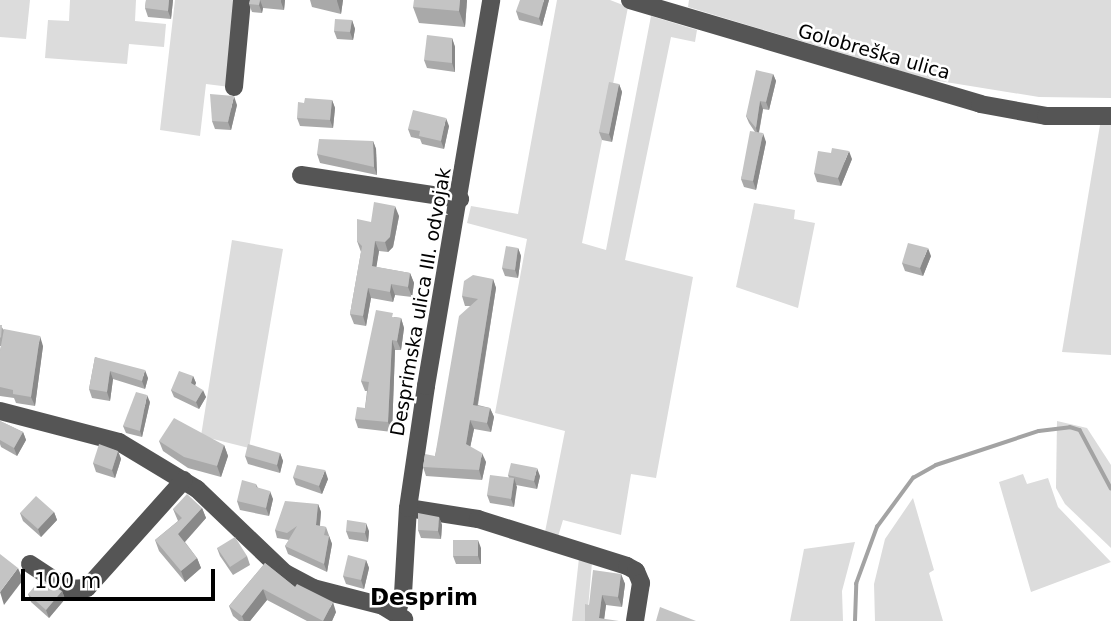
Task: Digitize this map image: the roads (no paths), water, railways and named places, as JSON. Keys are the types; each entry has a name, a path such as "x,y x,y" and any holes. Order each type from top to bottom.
{"street":[{"path":"234,87 242,0"},
{"name":"Desprimska ulica III. odvojak","path":"401,617 408,508 491,0"},
{"name":"Golobreška ulica","path":"630,0 968,101 1046,116 1111,117"},
{"path":"301,175 460,199"},
{"path":"0,411 102,435 184,480 285,573 313,588 401,617"},
{"path":"30,564 68,589 87,588 184,480"},
{"path":"408,508 478,519 627,566 636,571 641,583 635,621"}],"waterway":[{"path":"855,621 856,584 877,527 913,478 936,465 1039,431 1070,427 1080,430 1111,488"}],"district":[{"name":"Desprim","path":"424,597"}]}
